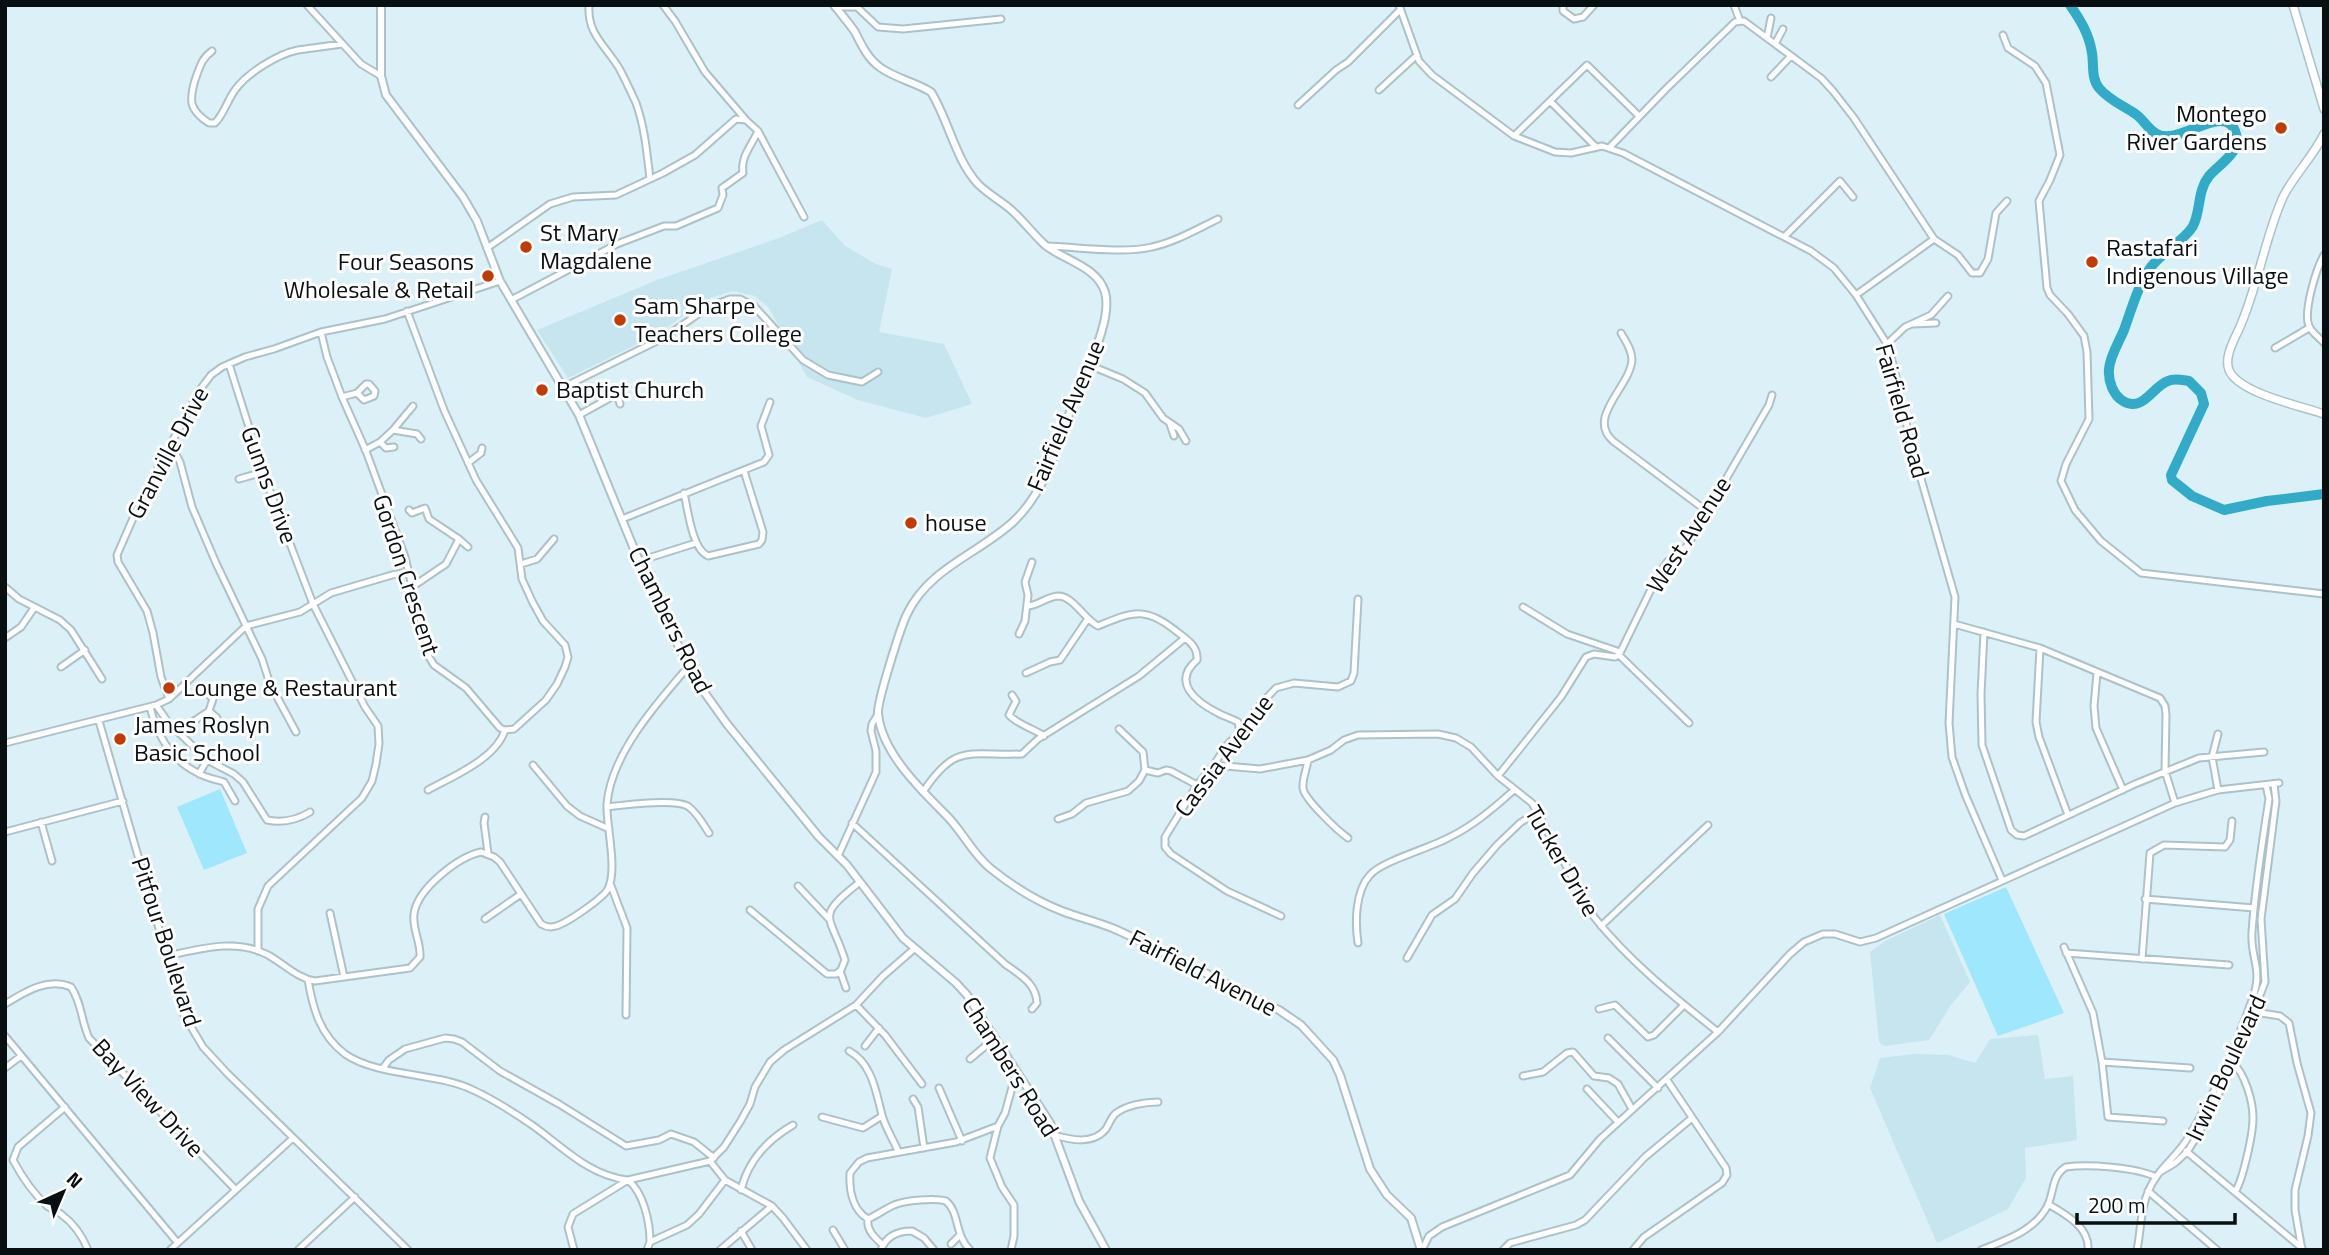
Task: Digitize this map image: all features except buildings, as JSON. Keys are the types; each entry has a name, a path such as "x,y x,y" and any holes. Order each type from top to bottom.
{"main road":[{"path":"2292,5 2324,109"},
{"path":"2324,134 2284,196 2228,362 2237,382 2260,393 2324,414"}],"street":[{"path":"307,5 361,64 381,76"},
{"name":"Chambers Road","path":"381,5 381,76 386,95 463,197 477,221 500,281 579,415 639,561 688,667 726,724 819,837 838,856 903,938 967,995 1043,1111 1079,1201 1106,1250"},
{"path":"589,5 588,21 619,69 636,103 644,132 650,179"},
{"path":"663,5 675,20 705,72 758,131 804,217"},
{"path":"1563,5 1563,11 1574,19 1583,17 1594,5"},
{"path":"1734,5 1740,21"},
{"path":"835,6 857,7 878,27 903,29 1001,19"},
{"name":"Fairfield Avenue","path":"835,6 879,67 931,92 978,184 1009,208 1047,246 1086,269 1104,288 1106,299 1100,339 1062,428 1048,473 1038,491 1012,523 934,578 906,614 878,706 878,714 892,752 923,792 947,816 969,847 984,862 1025,892 1062,911 1114,929 1279,1010 1301,1025 1333,1060 1370,1169 1387,1195 1411,1218 1421,1249"},
{"path":"1298,105 1348,62 1400,8"},
{"name":"Fairfield Road","path":"1400,8 1417,55 1432,75 1514,136 1555,152 1571,152 1595,146 1609,148 1785,236 1823,258 1856,295 1887,344 1911,444 1955,597 1949,723 1952,757 2002,880"},
{"path":"1767,38 1771,18"},
{"path":"1609,148 1735,22 1744,21 1821,78 1846,107 1934,239 1958,254 1972,273 1980,273 1988,259 1996,214 2007,201"},
{"path":"1775,44 1783,29"},
{"path":"2003,34 2008,48 2035,66 2046,83 2060,155 2039,201 2047,288 2084,336 2087,352 2089,419 2066,464 2062,481 2075,510 2101,541 2141,573 2324,594"},
{"path":"212,51 202,60 190,94 194,110 209,123 215,123 221,117 235,89 271,60 295,51 342,44"},
{"path":"1380,90 1417,55"},
{"path":"1772,77 1790,57"},
{"path":"1514,136 1587,65 1639,116"},
{"path":"1551,102 1595,146"},
{"path":"487,248 550,204 573,197 616,195 695,155 736,119 746,120"},
{"path":"511,300 617,244 664,226 676,226 718,208 723,195 722,188 743,173 741,169 744,157 758,131"},
{"path":"1785,236 1840,181 1853,197"},
{"path":"1047,246 1150,248 1218,219"},
{"path":"1856,295 1934,239"},
{"path":"2324,255 2316,269 2311,290 2309,328 2324,343"},
{"name":"Granville Drive","path":"169,699 161,677 147,611 118,562 117,555 141,500 199,391 211,375 229,364 321,332 385,319 500,281"},
{"path":"1887,344 1905,327 1931,314 1948,296"},
{"path":"564,387 665,337 710,306 730,299 740,299 754,306 803,360 828,375 862,382 878,372"},
{"path":"407,311 438,397 476,481 518,548 522,579 542,621 565,645 568,657 557,684 546,700 514,729 505,730 501,739 481,760 428,790"},
{"path":"1913,324 1936,323"},
{"path":"2275,348 2309,328"},
{"name":"Gordon Crescent","path":"321,332 342,397 396,530 429,657 434,664 466,688 500,728 505,730"},
{"path":"1622,334 1629,346 1632,360 1605,417 1604,430 1614,441 1708,512"},
{"name":"Gunns Drive","path":"229,364 263,472 313,604 365,707 378,726 379,744 372,782 362,798 268,886 258,909 258,951"},
{"path":"1089,365 1133,384 1145,393 1170,424 1174,436"},
{"path":"342,397 357,393"},
{"path":"579,415 617,394 620,404"},
{"name":"West Avenue","path":"1620,653 1657,578 1667,562 1685,548 1708,512 1769,405 1772,394"},
{"path":"622,519 764,462 769,455 761,426 770,402"},
{"path":"365,450 380,442 413,406"},
{"path":"1170,424 1179,429 1186,441"},
{"path":"393,430 417,435 421,439"},
{"path":"380,442 386,448 394,447"},
{"path":"171,445 180,462 197,518 262,659 270,684 296,732"},
{"path":"468,463 481,453 482,448"},
{"path":"684,493 696,543 703,554 708,556 759,544 763,532 744,471"},
{"path":"239,479 263,472"},
{"path":"409,510 412,513 425,508 429,519 468,547"},
{"path":"521,564 537,559 554,538"},
{"path":"412,587 446,564 458,539"},
{"path":"639,561 696,543"},
{"path":"1019,634 1026,621 1025,582 1032,562"},
{"path":"5,743 153,706 169,699 246,626 300,612 331,593 408,572"},
{"path":"5,587 19,599 60,620 71,630 102,680"},
{"path":"1027,606 1031,607 1051,597 1060,596 1068,599 1087,620 1098,626 1124,616 1153,615 1185,638 1198,653 1197,660 1185,676 1188,690 1208,708 1238,722 1240,732"},
{"name":"Cassia Avenue","path":"1281,916 1227,891 1167,851 1165,837 1197,785 1225,747 1276,688 1294,682 1338,687 1351,681 1354,673 1358,599"},
{"path":"1523,607 1567,634 1620,653 1689,723"},
{"path":"5,638 15,634 34,608"},
{"path":"1026,673 1060,660 1087,620"},
{"path":"1954,624 2040,648 2160,698 2166,715 2165,771 2175,803"},
{"path":"1984,632 1982,745 2011,830 2017,835 2024,836 2199,758 2264,751"},
{"path":"923,792 938,771 959,755 1022,754 1044,736 1139,676 1185,638"},
{"path":"2040,648 2036,722 2068,815"},
{"path":"61,667 85,650"},
{"path":"1498,776 1550,712 1586,657 1594,654 1615,657 1620,653"},
{"path":"626,1015 627,928 610,883 607,807 617,769 633,738 652,710 688,667"},
{"path":"2097,673 2095,728 2123,790"},
{"path":"178,731 209,711 213,699 203,688"},
{"path":"1012,695 1016,701 1009,715 1011,718 1044,736"},
{"path":"153,706 207,760 234,774 243,782 267,820 301,818 310,812"},
{"path":"153,706 155,726 167,748 180,762 199,774 224,782 235,801"},
{"path":"209,711 217,718"},
{"path":"838,856 876,772 872,724 878,714"},
{"name":"Pitfour Boulevard","path":"99,721 184,1015 191,1030 227,1073 406,1248"},
{"path":"1058,819 1072,814 1086,803 1128,791 1139,781 1145,770 1141,748 1119,729"},
{"name":"Tucker Drive","path":"1214,765 1260,769 1308,760 1358,735 1438,734 1456,738 1471,747 1498,776 1532,803 1587,905 1623,951 1718,1032"},
{"path":"2218,734 2212,757 2218,790"},
{"path":"199,774 207,760"},
{"path":"1308,760 1304,793 1332,825 1348,838"},
{"path":"533,765 566,806 580,816 609,829"},
{"path":"1145,770 1158,773 1171,771 1197,785"},
{"name":"Irwin Boulevard","path":"2137,1250 2143,1206 2148,1192 2158,1175 2184,1149 2199,1133 2234,1063 2252,1010 2258,971 2252,936 2253,919 2269,799 2266,785 2276,783 2261,919 2265,982 2252,1010 2184,1149"},
{"path":"1421,1249 1429,1236 1442,1227 1570,1175 1600,1139 1718,1032 1804,942 1823,934 1835,934 1860,942 1876,938 2175,803 2218,790 2266,785"},
{"path":"1358,943 1356,931 1359,902 1371,873 1448,839 1494,808 1514,790"},
{"path":"5,832 123,801"},
{"path":"607,807 660,803 687,805 699,817 709,834"},
{"path":"1407,958 1432,915 1455,899 1497,845 1520,823 1537,812"},
{"path":"485,817 488,853"},
{"path":"2142,959 2150,853 2164,845 2225,847 2230,840 2232,821"},
{"path":"41,822 52,861"},
{"path":"852,823 1005,964 1030,983 1037,996 1037,1003 1032,1009"},
{"path":"1601,926 1708,825"},
{"path":"2261,849 2269,850"},
{"path":"167,956 218,946 241,947 258,951 308,980 324,981 378,971 402,970 416,963 420,957 421,948 414,926 414,914 423,894 439,876 474,854 488,853 500,862 541,924 555,927 600,898 610,883"},
{"path":"829,919 830,910 838,899 860,883"},
{"path":"750,910 815,966 827,974 836,974 845,960 829,919 798,886"},
{"path":"485,919 521,894"},
{"path":"2146,899 2254,908"},
{"path":"330,913 344,977"},
{"path":"2253,919 2261,919"},
{"path":"574,1250 568,1227 570,1217 628,1180 712,1160 740,1122 750,1104 755,1087 770,1062 784,1050 856,1004 914,949"},
{"path":"2163,1121 2108,1117 2093,1013 2065,950 2229,965"},
{"path":"2256,956 2263,955"},
{"path":"840,971 846,988"},
{"path":"308,980 313,1008 326,1034 346,1054 383,1068 470,1088 531,1125 590,1169 628,1180 640,1195 650,1234 648,1250"},
{"name":"Bay View Drive","path":"5,1004 42,985 63,983 71,987 80,1006 82,1024 89,1038 235,1189"},
{"path":"856,1004 922,1084"},
{"path":"1599,1009 1615,1005 1648,1037 1654,1035 1684,1005"},
{"path":"2252,1010 2280,1016 2289,1023 2311,1113 2295,1190 2295,1210 2302,1249"},
{"path":"865,1046 878,1028"},
{"path":"5,1036 177,1242"},
{"path":"383,1068 396,1053 405,1049 445,1038 462,1042 500,1071 626,1146 659,1140 671,1134 694,1142 712,1160 725,1180 772,1206 807,1250"},
{"path":"970,1059 995,1038"},
{"path":"1608,1038 1658,1088"},
{"path":"849,1051 856,1055 866,1068 898,1151"},
{"path":"1522,1076 1543,1072 1567,1053 1573,1052 1594,1076 1609,1078 1618,1084 1632,1109"},
{"path":"5,1068 22,1056"},
{"path":"2227,1060 2234,1063 2243,1076 2253,1116 2242,1177 2235,1192"},
{"path":"2102,1062 2190,1068"},
{"path":"1011,1250 1014,1205 1002,1187 990,1157 1016,1073"},
{"path":"1633,1250 1644,1237 1722,1182 1727,1175 1726,1168 1667,1080"},
{"path":"939,1088 961,1141"},
{"path":"1587,1088 1618,1122"},
{"path":"914,1099 918,1107 924,1148"},
{"path":"1054,1135 1074,1141 1098,1136 1106,1129 1114,1115 1146,1102 1158,1102"},
{"path":"65,1107 18,1147 13,1160 21,1176 49,1208 60,1213 72,1224 89,1250"},
{"path":"822,1117 863,1129 883,1116"},
{"path":"1503,1250 1510,1243 1576,1225 1585,1220 1645,1157 1692,1118"},
{"path":"741,1191 745,1175 758,1153 777,1135 793,1125"},
{"path":"868,1219 862,1216 855,1205 850,1173 859,1162 898,1151 961,1141 998,1126"},
{"path":"170,1250 293,1138"},
{"path":"2184,1149 2302,1249"},
{"path":"1981,1250 2028,1228 2048,1204 2056,1175 2066,1167 2117,1169 2158,1175"},
{"path":"650,1242 687,1225 725,1180"},
{"path":"2148,1192 2217,1250"},
{"path":"298,1250 355,1197"},
{"path":"868,1219 895,1205 946,1201 952,1206 959,1236 970,1250"},
{"path":"2048,1204 2082,1229 2089,1245 2088,1250"},
{"path":"720,1250 772,1206"},
{"path":"868,1219 867,1225 882,1247 895,1234 912,1231 934,1250"},
{"path":"833,1230 845,1250"},
{"path":"741,1231 752,1250"},
{"path":"951,1244 959,1236"},
{"path":"2000,1242 2003,1250"},
{"path":"398,1250 406,1248"}],"shaded area":[{"name":"Sam Sharpe Teachers College","path":"822,220 845,246 876,264 892,269 879,332 944,344 972,404 926,418 858,400 807,377 769,308 755,296 733,291 710,298 654,336 568,378 537,330 657,280 779,238"},
{"path":"220,789 247,853 204,870 177,807"},
{"path":"2006,887 2064,1013 1998,1036 1944,914"},
{"path":"1940,915 1970,982 1951,1005 1929,1040 1884,1046 1879,1042 1870,952 1885,941"},
{"path":"2038,1035 2045,1079 2073,1076 2077,1140 2025,1148 2026,1178 2008,1209 1937,1243 1870,1088 1880,1058 1914,1054 1949,1055 1975,1063 1990,1039"}],"waterway":[{"path":"2070,5 2089,40 2096,84 2107,96 2137,115 2157,134 2177,135 2223,121 2231,124 2237,141 2228,158 2205,182 2193,226 2156,261 2142,281 2110,364 2109,378 2114,391 2123,401 2136,404 2163,384 2175,379 2189,381 2201,393 2204,404 2171,475 2172,480 2192,496 2224,510 2324,494"}],"place":[{"name":"Montego River Gardens","path":"2281,128"},
{"name":"St Mary Magdalene","path":"526,247"},
{"name":"Rastafari Indigenous Village","path":"2092,262"},
{"name":"Four Seasons Wholesale & Retail","path":"488,276"},
{"name":"Sam Sharpe Teachers College","path":"620,320"},
{"name":"Baptist Church","path":"542,390"},
{"name":"house","path":"911,523"},
{"name":"Lounge & Restaurant","path":"169,688"},
{"name":"James Roslyn Basic School","path":"120,739"}]}
